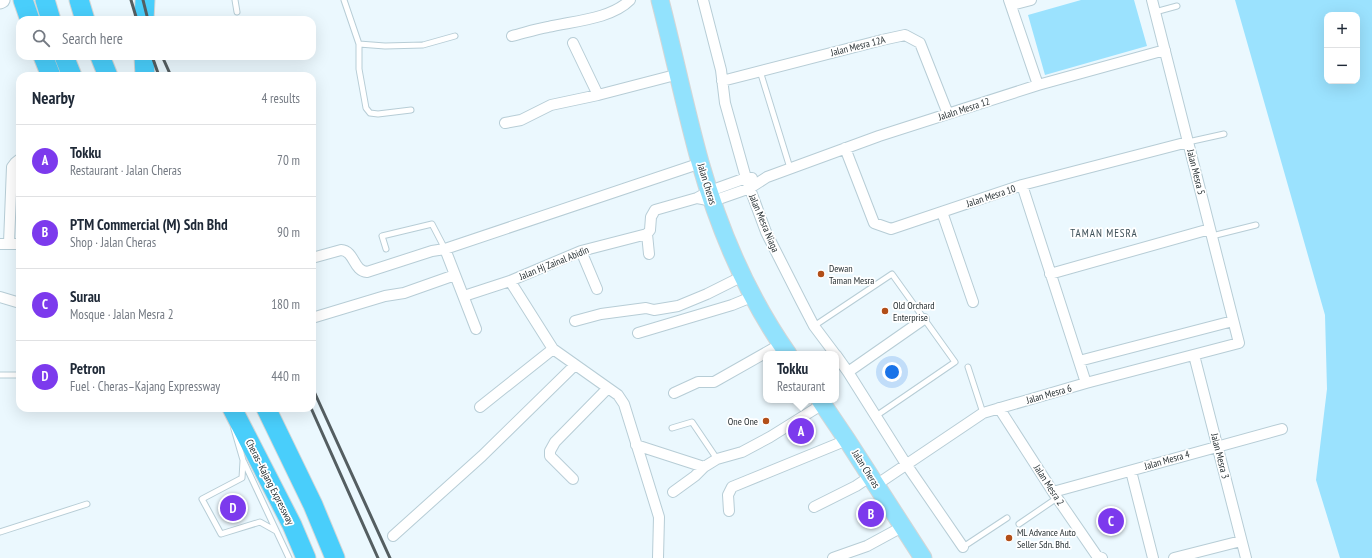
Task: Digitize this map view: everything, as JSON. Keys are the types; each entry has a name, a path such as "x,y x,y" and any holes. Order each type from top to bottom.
{"highway":[{"path":"23,0 29,16"},
{"path":"45,0 50,16"},
{"path":"79,0 84,16"},
{"path":"144,16 145,0"},
{"path":"44,60 49,72"},
{"path":"66,60 70,72"},
{"path":"102,60 106,72"},
{"path":"144,60 145,72"},
{"name":"Cheras–Kajang Expressway","path":"233,412 292,525 306,558"},
{"path":"268,412 313,505 336,558"}],"main road":[{"name":"Jalan Cheras","path":"660,0 701,163 707,197 742,276 785,349"},
{"name":"Jalan Cheras","path":"823,403 923,558"}],"street":[{"path":"512,36 615,11 624,6 630,0"},
{"name":"Jalan Mesra Niaga","path":"703,0 721,70 724,103 746,178 766,232 800,301 814,326 832,351"},
{"path":"1031,0 1010,3 1038,86"},
{"name":"Jalan Mesra 5","path":"1152,0 1239,343"},
{"name":"Jalan Mesra 12A","path":"722,82 760,71 905,35 920,43 948,114"},
{"path":"573,43 598,95"},
{"name":"Jalaln Mesra 12","path":"767,177 845,148 948,114 1038,86 1165,50"},
{"path":"505,123 521,120 551,105 598,95 679,74"},
{"name":"Jalan Mesra 10","path":"845,148 874,223 891,229 1022,186 1188,142"},
{"path":"16,162 12,167 4,244 16,244"},
{"path":"316,257 345,250 358,269 362,272 367,272 432,251 446,249 701,163"},
{"path":"707,197 746,178 767,177"},
{"path":"649,254 647,234 650,230 651,217 655,210 750,188 767,177"},
{"path":"1022,186 1086,383"},
{"path":"942,212 973,302"},
{"path":"1050,274 1211,233"},
{"name":"Jalan Hj Zainal Abidin","path":"464,296 510,281 581,250 647,234"},
{"path":"446,249 476,329"},
{"path":"581,250 597,289"},
{"path":"316,317 385,296 404,293 455,275"},
{"path":"575,321 602,314 646,308 654,310 678,306 707,294 742,276"},
{"path":"510,281 553,349 618,395 624,404 659,517 658,558"},
{"path":"638,333 732,305 754,296"},
{"path":"0,297 16,302"},
{"path":"848,372 924,319"},
{"path":"1079,361 1233,321"},
{"name":"Jalan Mesra 6","path":"814,506 856,486 873,481 906,464 983,413 1086,383 1239,343"},
{"path":"480,407 553,349"},
{"name":"Jalan Mesra 3","path":"1194,355 1246,558"},
{"path":"674,394 698,382 714,382 763,359"},
{"name":"Jalan Mesra Niaga","path":"839,360 906,464 963,548"},
{"path":"393,536 482,456 575,365"},
{"path":"573,479 550,456 550,451 555,442 608,388"},
{"path":"673,492 695,476 704,467 717,459 742,452 770,437 821,403"},
{"name":"Jalan Mesra 2","path":"999,408 1055,495 1097,556 1102,558"},
{"name":"Jalan Mesra 4","path":"1055,495 1131,471 1282,429"},
{"path":"729,511 728,495 732,487 847,440"},
{"path":"636,445 704,467"},
{"path":"1131,471 1153,558"},
{"path":"833,558 867,546 902,527"},
{"path":"1174,558 1242,541"}],"lane":[{"path":"235,0 237,12"},
{"path":"344,0 359,44 358,69 366,108 370,113 378,114 411,110"},
{"path":"1155,12 1177,6"},
{"path":"359,44 385,46 423,45 455,36"},
{"path":"760,71 790,168"},
{"path":"1188,142 1224,134"},
{"path":"386,249 382,236 432,224 446,249"},
{"path":"1211,233 1256,225"},
{"path":"814,326 892,274 955,362 876,416"},
{"path":"968,367 983,413"},
{"path":"0,375 16,375"},
{"path":"232,412 234,431 243,460 289,558"},
{"path":"672,428 692,422 717,459"},
{"path":"243,460 242,478 202,499 221,534 260,522 277,531"},
{"path":"1019,524 1055,495"},
{"path":"0,532 87,504"},
{"path":"963,548 1007,518"}],"shaded area":[{"path":"1081,0 1134,0 1147,46 1045,75 1028,15"},
{"path":"1235,0 1372,0 1372,558 1340,558 1316,480 1327,389 1325,315"}],"railway":[{"path":"131,0 136,16"},
{"path":"143,0 147,16"},
{"path":"153,60 158,72"},
{"path":"164,60 169,72"},
{"path":"316,396 390,558"},
{"path":"313,412 378,558"}],"place":[{"name":"Dewan Taman Mesra","path":"821,274"},
{"name":"Old Orchard Enterprise","path":"885,311"},
{"name":"One One","path":"766,421"},
{"name":"Tokku","path":"801,431"},
{"name":"Petron","path":"233,508"},
{"name":"PTM Commercial (M) Sdn Bhd","path":"871,514"},
{"name":"Surau","path":"1111,521"},
{"name":"ML Advance Auto Seller Sdn. Bhd.","path":"1009,538"}],"district":[{"name":"TAMAN MESRA","path":"1104,233"}]}
